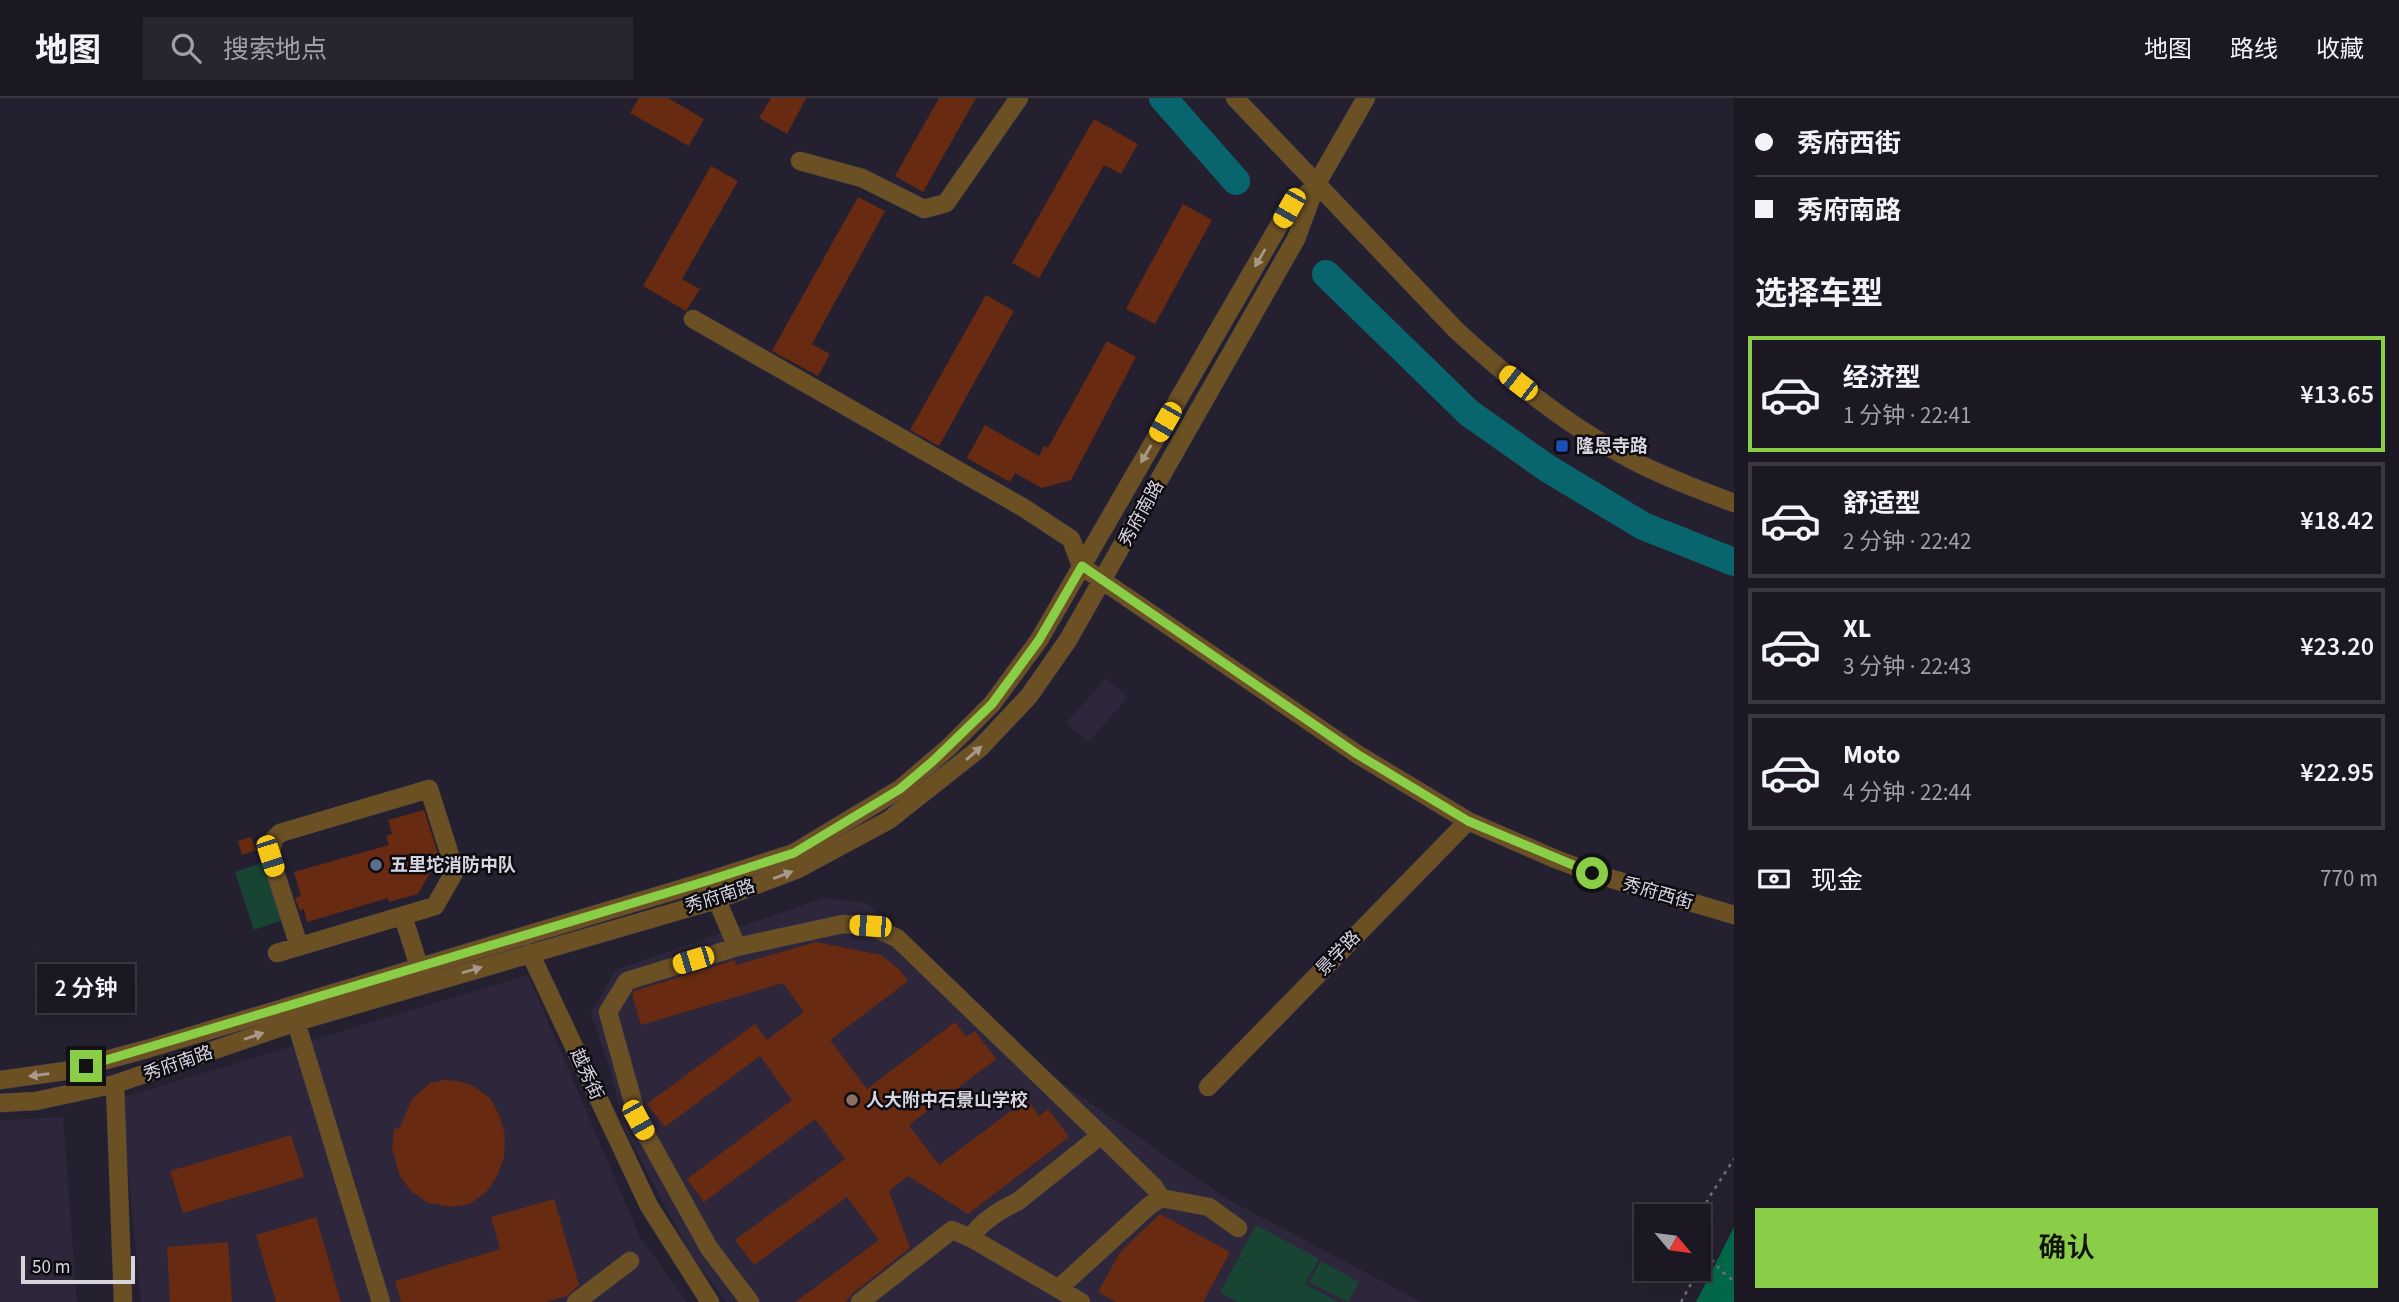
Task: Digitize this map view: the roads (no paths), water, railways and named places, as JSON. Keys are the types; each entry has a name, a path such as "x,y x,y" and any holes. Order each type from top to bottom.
{"street":[{"path":"800,161 862,178 924,209 946,203 1019,98"},
{"path":"1235,98 1456,330 1518,383 1578,427 1634,461 1734,503"},
{"name":"秀府南路","path":"0,1103 36,1101 115,1084 296,1022 716,900 799,869 888,820 980,748 1029,696 1069,640 1296,239 1316,186 1366,98"},
{"name":"秀府南路","path":"0,1080 65,1071 124,1055 794,853 900,789 992,704 1039,640 1289,208 1316,186"},
{"path":"694,320 1024,509 1071,539 1082,566"},
{"name":"秀府西街","path":"1082,566 1357,754 1468,821 1592,873 1734,915"},
{"path":"277,953 435,906 455,871 429,789 280,833 274,839 270,856 299,946"},
{"name":"景学路","path":"1208,1087 1468,821"},
{"path":"710,880 737,947"},
{"path":"403,916 424,984"},
{"path":"750,1302 709,1248 638,1120 608,1012 627,981 737,947 843,924 870,926 897,938 1154,1187 1161,1198"},
{"name":"越秀街","path":"530,953 649,1206 710,1302"},
{"path":"296,1022 381,1302"},
{"path":"115,1084 123,1302"},
{"path":"971,1238 975,1231 1006,1206 1017,1202 1101,1135"},
{"path":"1058,1289 1161,1198 1209,1207 1238,1227"},
{"path":"860,1302 952,1230 971,1238 1081,1302"},
{"path":"576,1302 630,1261"}],"waterway":[{"path":"1163,98 1236,181"},
{"path":"1326,274 1469,413 1547,468 1643,526 1734,562"}],"place":[{"name":"隆恩寺路","path":"1562,446"},
{"name":"五里坨消防中队","path":"376,865"},
{"name":"人大附中石景山学校","path":"852,1100"}]}
